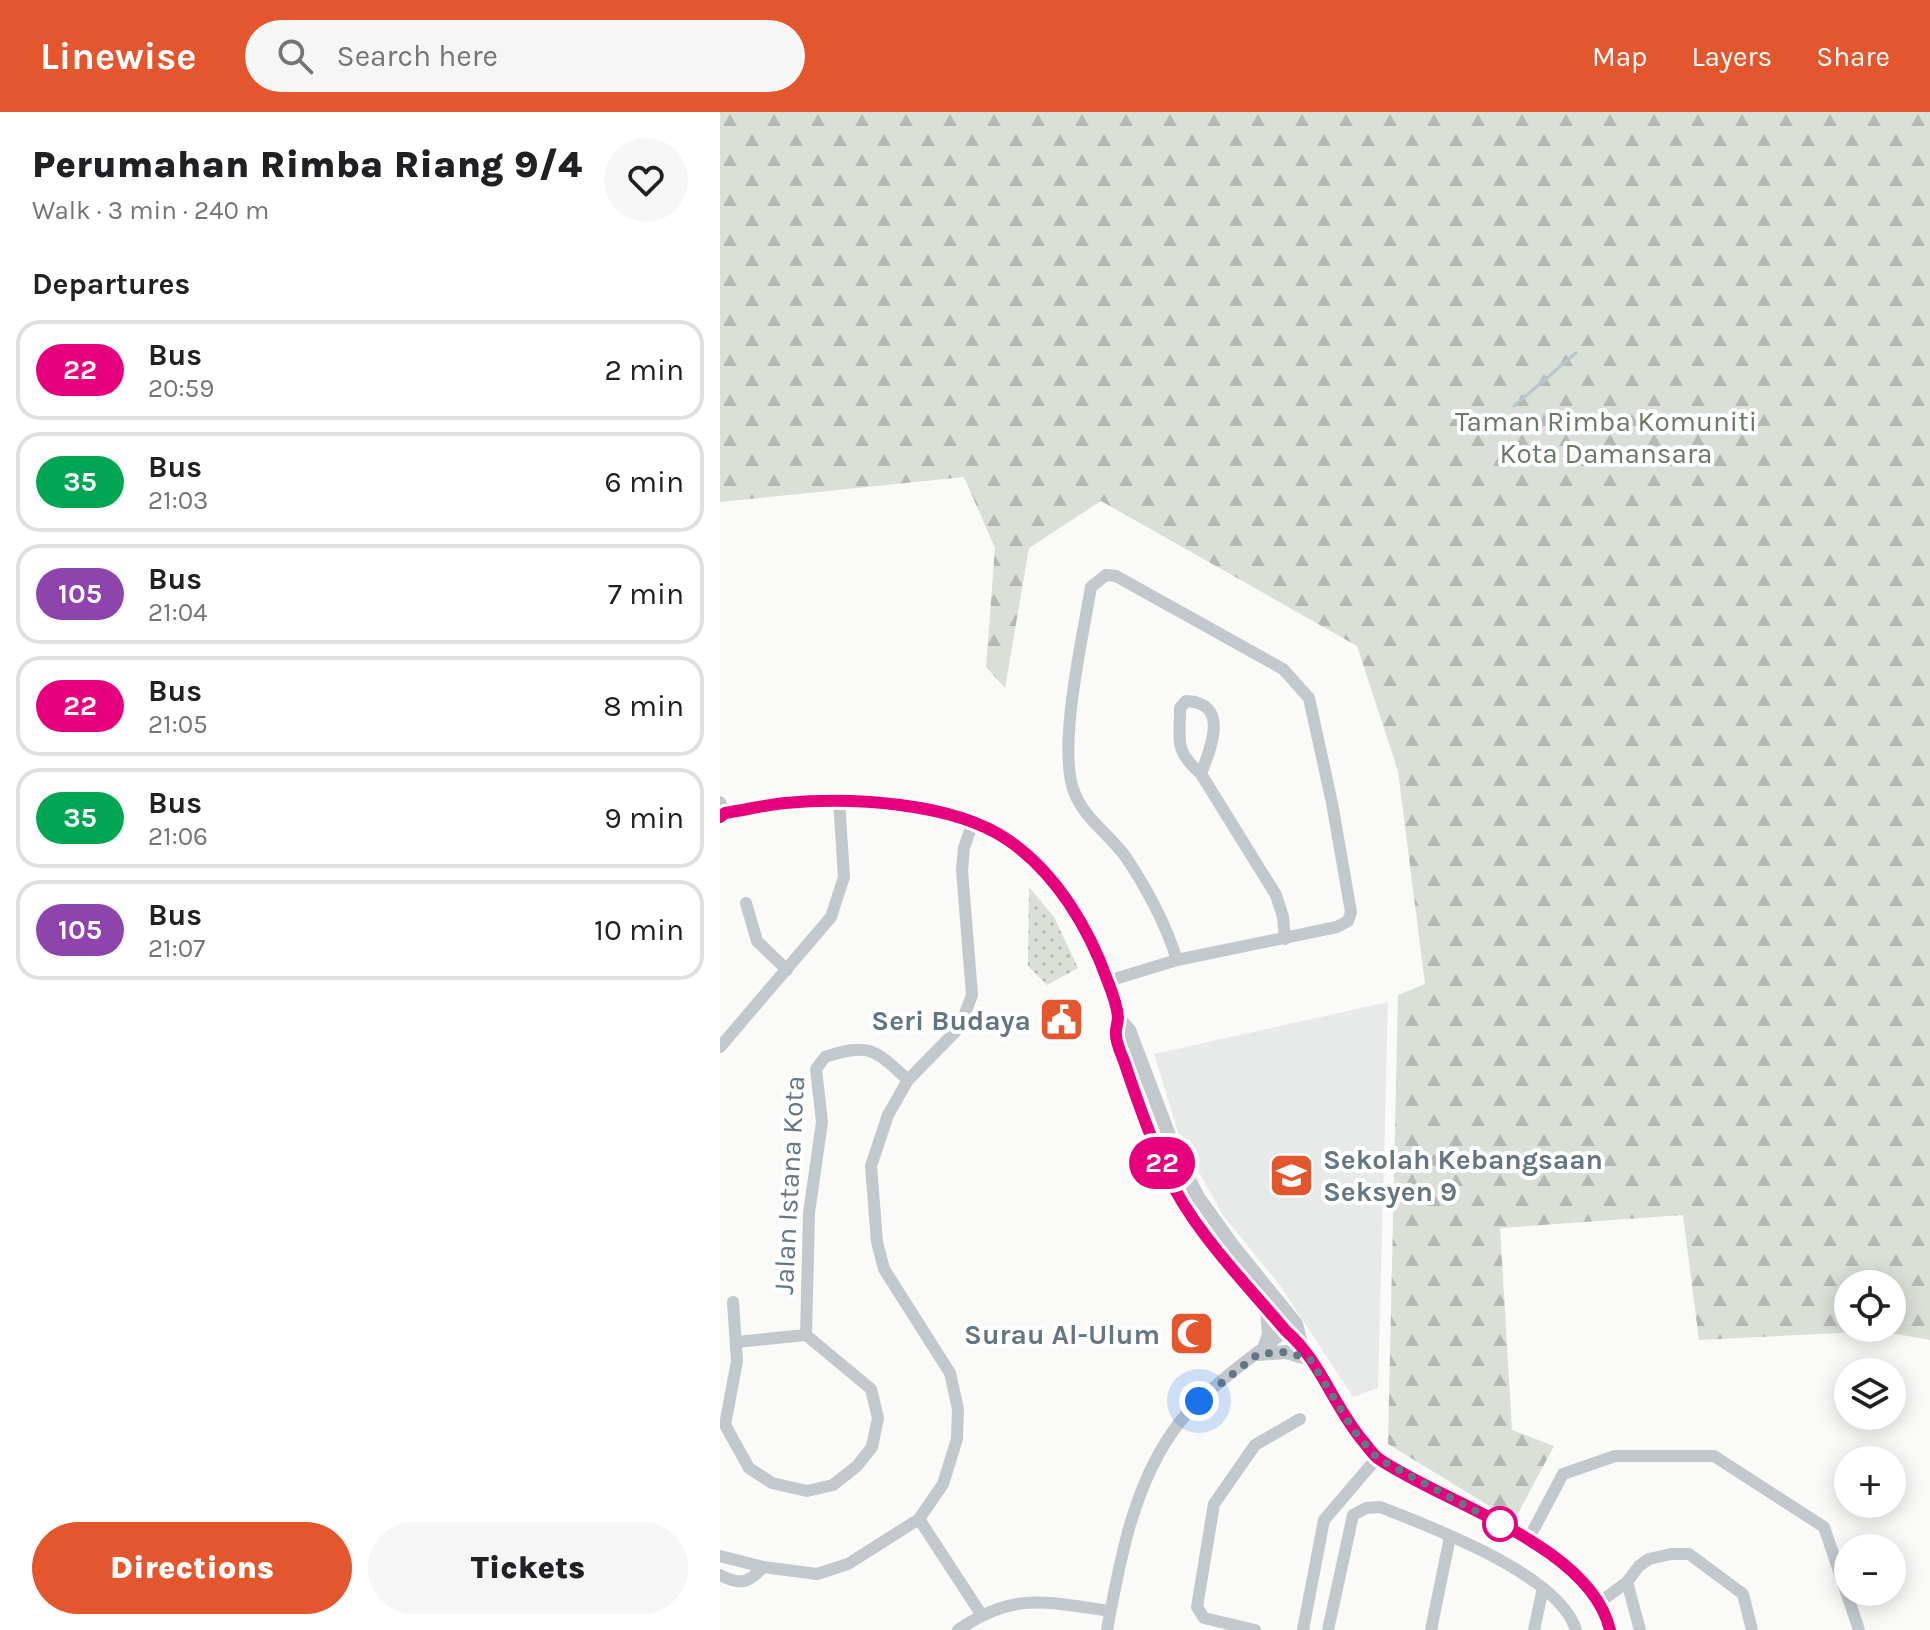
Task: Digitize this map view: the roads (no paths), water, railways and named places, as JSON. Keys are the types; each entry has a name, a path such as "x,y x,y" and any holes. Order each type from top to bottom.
{"street":[{"path":"1108,981 1177,960 1337,927 1348,921 1351,912 1309,698 1283,669 1116,576 1106,575 1091,587 1071,714 1069,751 1073,790 1085,812 1124,855 1169,936 1177,960"},
{"path":"1201,774 1215,729 1205,707 1197,701 1186,701 1180,708 1181,751 1201,774 1276,895 1283,917 1285,939"},
{"path":"720,1047 831,917 844,877 839,801"},
{"path":"722,811 783,803 839,801 907,805 973,822 1009,841 1054,881 1084,928 1108,981 1118,1018 1116,1035 1135,1095 1166,1172 1204,1233 1266,1308 1291,1327"},
{"path":"720,1556 763,1567 817,1574 848,1564 919,1519 943,1484 957,1439 958,1409 950,1373 884,1269 877,1242 871,1166 888,1115 908,1080 960,1027 972,995 962,870 964,848 973,822"},
{"path":"746,903 757,941 787,970"},
{"path":"1118,1018 1129,1030 1178,1159 1198,1197 1291,1327 1354,1431 1377,1458 1528,1540 1569,1566 1600,1602 1610,1630"},
{"name":"Jalan Istana Kota","path":"733,1302 736,1342 734,1385 725,1425 749,1468 772,1483 807,1491 833,1485 857,1466 872,1447 878,1418 871,1389 806,1335 809,1213 822,1122 816,1069 825,1057 866,1048 882,1057 908,1080"},
{"path":"1135,1095 1151,1089"},
{"path":"1261,1351 1270,1324 1266,1308"},
{"path":"1107,1630 1136,1503 1160,1451 1178,1423 1199,1401 1291,1327"},
{"path":"736,1342 806,1335"},
{"path":"1261,1351 1286,1352 1310,1359"},
{"path":"1255,1630 1204,1618 1197,1607 1214,1504 1255,1445 1300,1419"},
{"path":"1528,1540 1563,1474 1615,1456 1714,1456 1824,1527 1859,1630"},
{"path":"1303,1630 1324,1520 1377,1458"},
{"path":"1328,1630 1353,1515 1366,1508 1380,1507 1509,1564 1543,1588 1575,1627"},
{"path":"919,1519 981,1614"},
{"path":"1431,1630 1450,1537"},
{"path":"1600,1602 1627,1582 1649,1559 1689,1554 1743,1594 1752,1630"},
{"path":"720,1575 743,1583 754,1578 763,1567"},
{"path":"1627,1582 1640,1630"},
{"path":"1534,1630 1543,1588"},
{"path":"958,1630 981,1614 1000,1606 1026,1602 1110,1611"}],"waterway":[{"path":"1514,406 1576,353"}],"place":[{"name":"Seri Budaya","path":"1062,1020"},
{"name":"Sekolah Kebangsaan Seksyen 9","path":"1292,1175"},
{"name":"Surau Al-Ulum","path":"1191,1334"}],"park label":[{"name":"Taman Rimba Komuniti Kota Damansara","path":"1606,437"}]}
